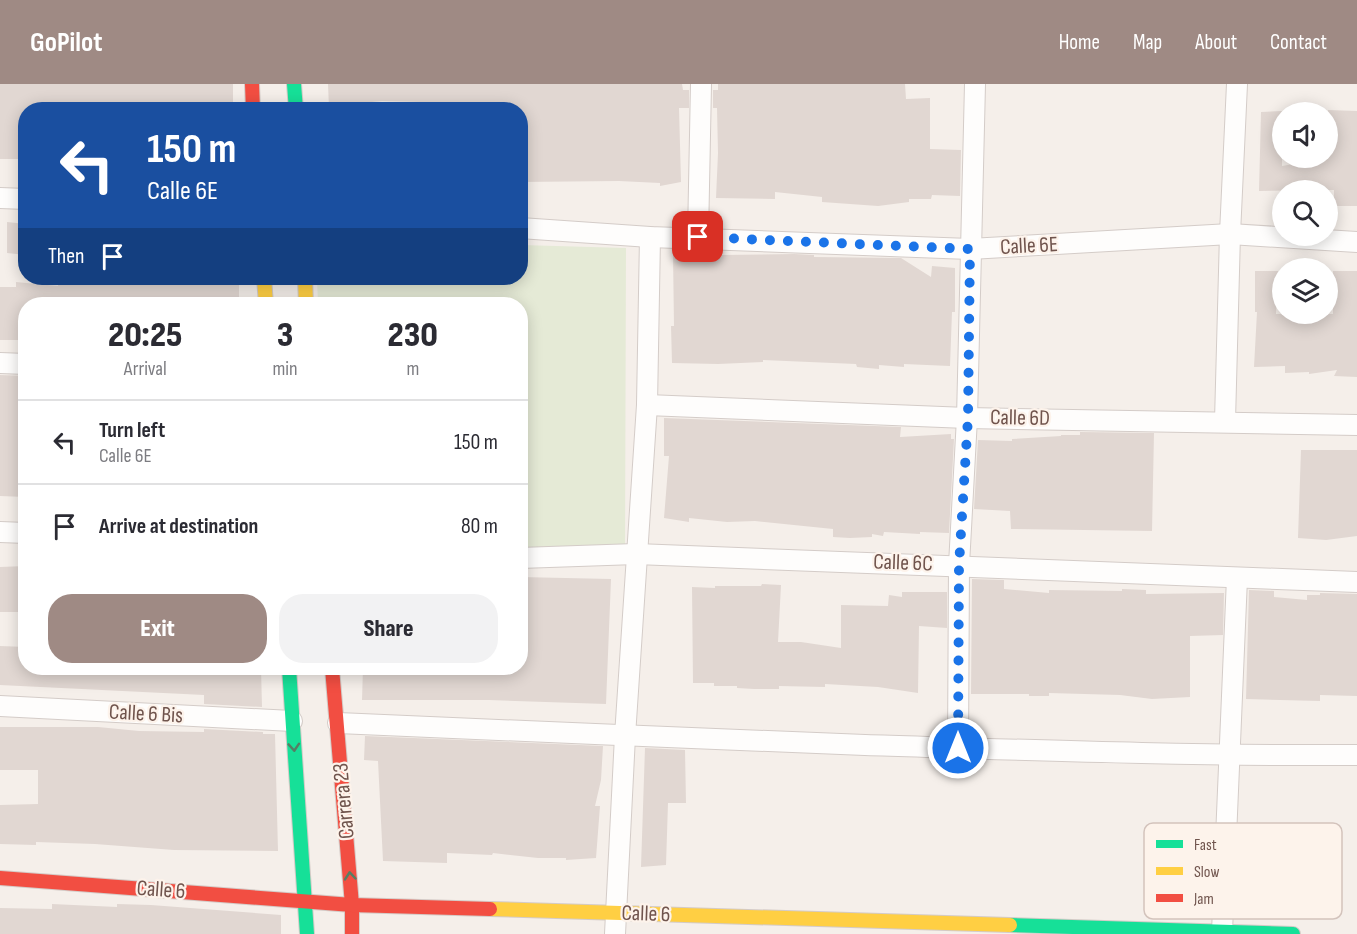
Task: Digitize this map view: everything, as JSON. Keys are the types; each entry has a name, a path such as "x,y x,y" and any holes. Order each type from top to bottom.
{"street":[{"path":"252,84 253,102"},
{"path":"294,84 295,102"},
{"path":"698,237 701,84"},
{"path":"958,748 959,565 968,418 975,84"},
{"path":"1225,421 1237,84"},
{"path":"0,198 18,199"},
{"name":"Calle 6E","path":"528,229 650,237 970,249 1230,234 1357,242"},
{"path":"615,934 636,554 647,405 650,237"},
{"path":"0,363 18,364"},
{"name":"Calle 6D","path":"647,405 968,418 1357,425"},
{"path":"0,532 18,533"},
{"name":"Calle 6C","path":"528,558 636,554 1357,582"},
{"path":"1227,823 1237,578"},
{"name":"Carrera 23","path":"289,675 307,934"},
{"name":"Carrera 23","path":"333,675 352,905 352,934"},
{"name":"Calle 6 Bis","path":"0,706 292,721"},
{"path":"338,723 958,748 1230,756 1357,755"},
{"name":"Calle 6","path":"0,878 352,905 616,913 966,929 1293,934"},
{"path":"1222,932 1223,919"}],"green space":[{"path":"528,245 626,248 625,561 528,560 528,297 318,297 317,285 528,285"}],"building":[{"path":"0,84 233,84 233,102 18,102 18,159 0,159"},
{"path":"328,84 682,84 683,90 689,90 689,108 679,108 681,182 660,186 660,183 619,181 528,182 528,102 329,102"},
{"path":"718,84 905,84 906,99 930,98 930,149 961,150 960,196 932,195 931,199 909,199 909,202 878,206 822,202 822,197 775,192 775,199 716,198 717,108 713,108 713,90 718,90"},
{"path":"1338,110 1357,111 1357,206 1338,206 1338,180 1272,180 1272,191 1259,191 1261,112 1272,111 1272,168 1338,168"},
{"path":"7,222 18,223 18,254 7,253"},
{"path":"673,253 721,257 722,255 794,254 814,255 814,257 901,258 931,277 932,266 955,268 955,312 952,312 950,366 879,365 879,369 857,367 856,364 763,360 763,362 718,364 672,363"},
{"path":"1255,271 1272,271 1272,324 1338,324 1338,271 1357,271 1357,377 1334,376 1337,370 1309,374 1309,372 1285,373 1285,366 1254,367 1257,312 1255,312"},
{"path":"16,282 18,285 239,285 239,297 18,297 18,340 0,340 0,287 16,287"},
{"path":"0,375 18,376 18,497 0,496"},
{"path":"664,418 901,427 900,437 951,434 951,439 954,439 949,533 884,532 883,536 872,534 872,537 850,538 833,537 833,529 755,521 727,522 689,518 689,522 664,518 669,456 664,456"},
{"path":"1080,432 1154,433 1152,531 1011,529 1010,511 974,509 978,440 1012,441 1012,439 1080,435"},
{"path":"1301,450 1357,450 1357,536 1326,540 1298,538"},
{"path":"18,566 18,612 0,612 0,567"},
{"path":"528,577 611,579 606,704 489,700 362,700 363,675 528,675"},
{"path":"972,579 1004,580 1004,589 1049,593 1049,590 1122,591 1122,589 1146,590 1146,594 1224,593 1223,635 1190,636 1190,697 1152,699 1120,695 1049,693 1049,696 971,694"},
{"path":"762,584 781,585 778,642 801,642 841,648 841,605 888,606 889,595 902,597 902,592 947,592 947,628 919,626 918,693 878,687 825,684 825,687 779,686 779,689 754,689 714,686 714,683 693,683 692,587 715,588 715,586 761,586"},
{"path":"1249,590 1274,591 1274,597 1307,600 1307,595 1320,595 1320,593 1357,594 1357,696 1320,695 1320,701 1246,699"},
{"path":"0,646 18,647 18,675 261,675 262,707 204,704 204,695 0,685"},
{"path":"0,727 98,727 139,731 204,732 204,729 275,734 278,851 174,850 36,842 36,845 0,844 0,805 38,804 38,770 0,770"},
{"path":"365,736 603,746 601,780 595,806 600,806 596,858 566,860 566,858 538,858 493,853 492,855 447,853 447,863 383,861 378,761 364,760"},
{"path":"645,748 685,750 686,803 668,803 666,865 641,867"},
{"path":"52,904 117,907 117,904 151,905 281,915 281,934 0,934 0,908 52,909"}],"traffic: fast":[{"path":"294,84 295,102"},
{"path":"289,675 307,934"},
{"path":"1010,925 1293,934"}],"traffic: slow":[{"path":"265,285 265,297"},
{"path":"305,285 306,297"},
{"path":"490,909 1010,925"}],"traffic: jam":[{"path":"252,84 253,102"},
{"path":"333,675 352,905 352,934"},
{"path":"0,878 352,905 490,909"}],"route":[{"path":"698,237 970,249 968,418 959,565 958,748"}]}
